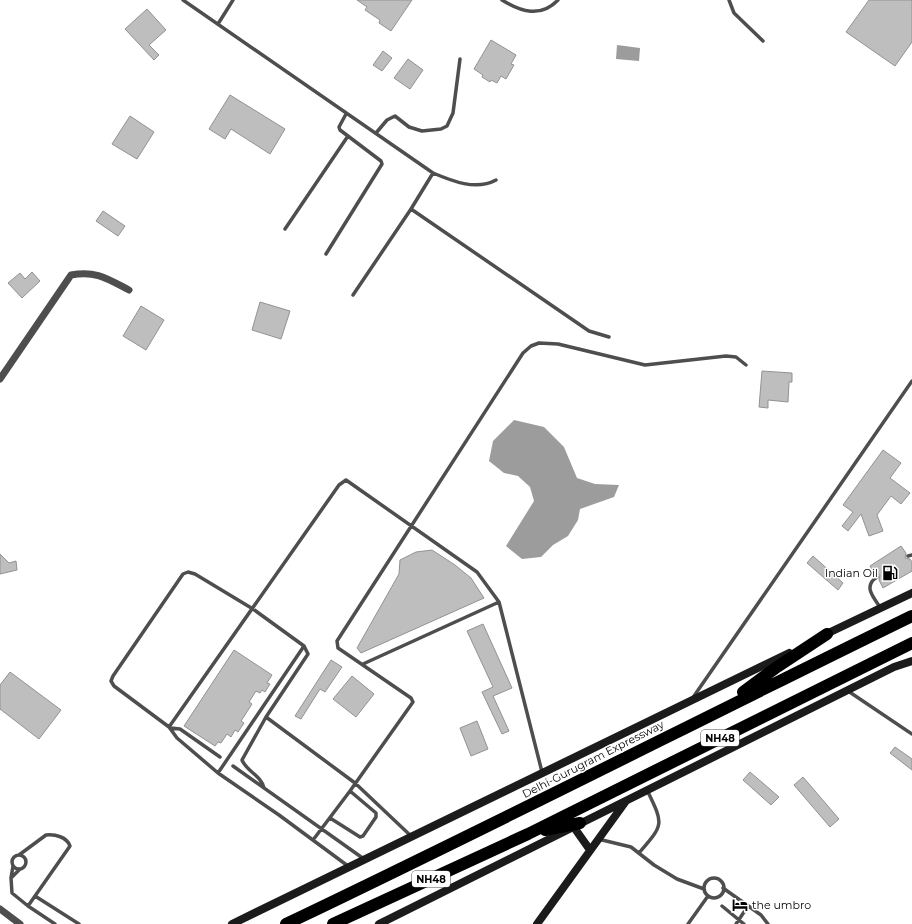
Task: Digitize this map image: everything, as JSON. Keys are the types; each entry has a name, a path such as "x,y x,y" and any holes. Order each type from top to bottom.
{"highway":[{"name":"Delhi-Gurugram Expressway","path":"286,924 550,796 723,708 912,616"},
{"path":"723,708 777,666 827,634"},
{"name":"NH48","path":"333,924 528,834 912,643"},
{"path":"528,834 576,824"}],"main road":[{"path":"232,924 348,866 690,702 912,593"},
{"path":"378,924 576,824 894,667 912,661"},
{"path":"537,924 628,799"},
{"path":"576,824 590,850"}],"street":[{"path":"0,379 71,275 90,273 99,275 129,290"},
{"path":"0,909 20,924"}],"lane":[{"path":"183,0 433,173 464,184 484,185 496,180"},
{"path":"218,24 233,0"},
{"path":"502,0 526,12 545,10 558,0"},
{"path":"730,0 734,13 763,41"},
{"path":"376,134 387,120 394,116 409,127 422,131 441,129 447,126 453,113 460,59"},
{"path":"326,254 382,167 381,161 348,136 339,126 346,114"},
{"path":"285,229 348,136"},
{"path":"353,295 411,209 433,173"},
{"path":"411,209 589,331 608,337"},
{"path":"313,840 412,702 411,698 338,648 337,641 412,528 523,353 531,346 539,343 558,344 645,365 726,356 736,357 746,365"},
{"path":"690,702 912,381"},
{"path":"170,728 343,481 350,481 412,528 477,572 499,602 542,773"},
{"path":"264,788 262,780 244,764 242,760 266,717 308,654 304,646 253,609 194,574 188,572 183,574 111,681 114,686 170,728 177,738 218,772 348,866"},
{"path":"877,577 871,582 869,587 871,594 880,608"},
{"path":"363,664 499,602"},
{"path":"218,772 304,646"},
{"path":"848,691 912,734"},
{"path":"266,717 355,783 412,836"},
{"path":"170,728 180,729 220,757"},
{"path":"233,766 364,859"},
{"path":"330,818 358,837 363,836 376,817 376,813 350,790"},
{"path":"639,853 656,832 660,824 659,817 646,790"},
{"path":"28,906 70,846 67,840 57,835 49,834 43,836 28,849 13,858 11,878 12,892 28,906 55,924"},
{"path":"598,839 625,844 654,865 677,879 704,889 708,896 712,898 719,897 723,888"},
{"path":"11,878 25,866 28,849"},
{"path":"19,854 26,858"},
{"path":"13,866 20,869"},
{"path":"704,889 707,881 712,879 721,882 723,888 761,915 768,924"},
{"path":"35,896 79,924"},
{"path":"688,924 708,896"},
{"path":"722,906 744,924"},
{"path":"736,924 748,906"}],"shaded area":[{"path":"617,45 640,48 639,61 616,59"},
{"path":"514,420 544,427 564,447 577,478 595,484 619,485 614,497 580,509 578,520 568,536 553,545 541,557 522,559 506,546 534,501 530,487 518,476 504,473 489,461 493,441"}],"building":[{"path":"357,0 412,0 391,31 379,23 380,20 365,10 367,7"},
{"path":"869,0 912,0 912,42 895,66 846,32"},
{"path":"147,9 166,30 149,45 159,55 154,60 125,29"},
{"path":"491,40 516,55 511,64 514,65 506,79 501,76 497,83 491,80 490,82 474,69"},
{"path":"383,51 392,58 382,71 373,65"},
{"path":"408,59 423,70 410,89 394,78"},
{"path":"230,95 285,129 270,154 231,129 225,139 209,129"},
{"path":"130,116 154,132 137,159 112,144"},
{"path":"103,211 125,226 118,236 96,221"},
{"path":"32,272 40,281 22,298 8,283 20,273 25,279"},
{"path":"260,302 290,311 281,339 252,330"},
{"path":"141,306 164,320 146,350 123,336"},
{"path":"762,371 792,373 792,382 789,382 788,402 768,400 768,408 759,407"},
{"path":"883,450 901,463 890,478 910,493 901,504 891,496 877,515 883,531 869,536 861,514 848,531 842,526 853,512 843,505"},
{"path":"901,546 906,553 905,558 910,559 912,562 912,571 883,588 879,580 880,575 875,574 870,566"},
{"path":"432,550 455,565 471,578 484,598 361,653 357,648 399,574 400,560 416,552"},
{"path":"0,554 9,563 16,561 17,570 0,574"},
{"path":"813,556 843,583 838,590 807,563"},
{"path":"483,624 512,688 493,696 509,731 502,734 482,692 493,687 467,631"},
{"path":"234,650 272,675 267,683 270,684 265,692 262,690 260,693 256,691 249,702 252,704 241,721 244,723 238,732 235,730 231,737 227,734 221,743 218,742 215,746 184,726"},
{"path":"331,660 342,667 325,692 320,689 301,719 295,716"},
{"path":"10,672 61,710 39,739 0,709 0,685"},
{"path":"352,676 374,694 356,717 333,699"},
{"path":"477,721 488,749 471,756 460,728"},
{"path":"895,747 912,759 912,770 890,753"},
{"path":"750,772 779,797 771,805 743,780"},
{"path":"803,777 839,819 830,827 794,785"}],"place":[{"name":"Indian Oil","path":"890,573"},
{"name":"the umbro","path":"740,905"}]}
